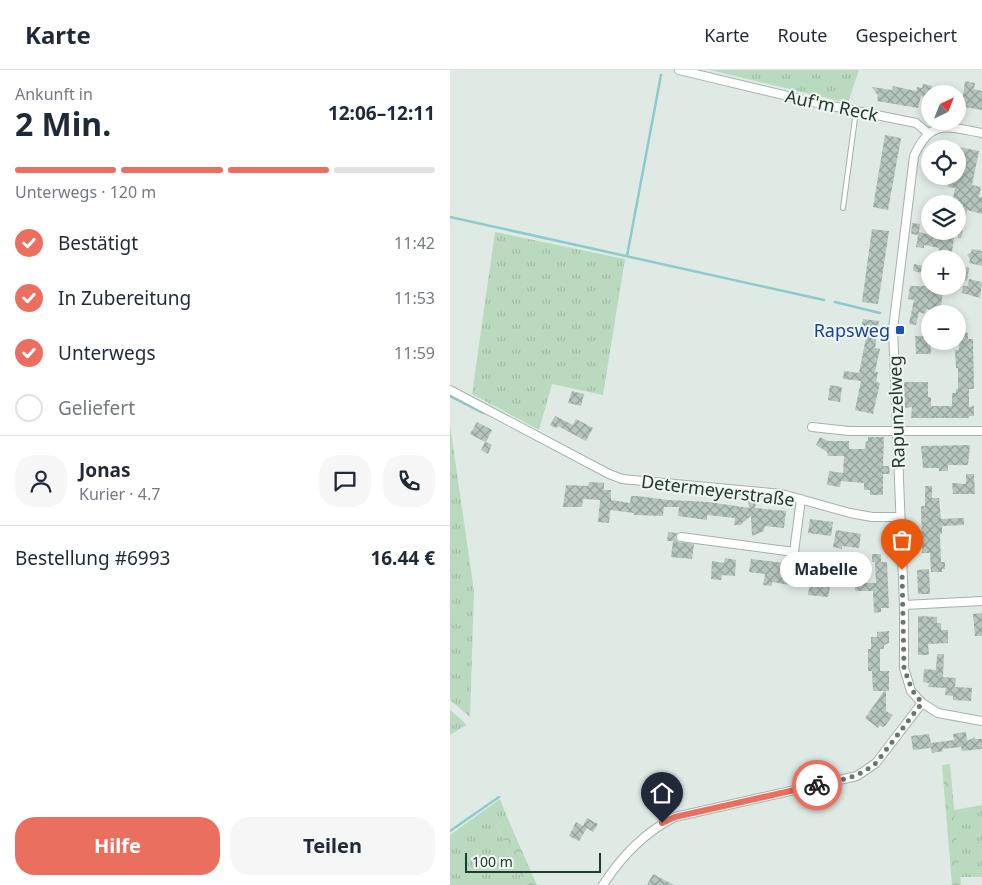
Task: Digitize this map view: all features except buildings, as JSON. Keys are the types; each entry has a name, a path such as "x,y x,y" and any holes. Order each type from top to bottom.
{"street":[{"name":"Auf'm Reck","path":"678,70 916,123 928,133"},
{"path":"928,133 946,126 982,133"},
{"name":"Rapunzelweg","path":"900,517 893,329 914,156 921,141 928,133"},
{"name":"Determeyerstraße","path":"450,390 609,474 622,479 782,494 850,514 872,517 900,517"},
{"path":"812,427 849,431 982,431"},
{"path":"681,537 794,552 801,499"},
{"path":"900,517 904,605 904,668 912,690 922,703 938,713 982,721"},
{"path":"904,605 982,601"},
{"path":"603,885 616,865 639,842 662,823 675,817 857,776 876,763 922,703"}],"lane":[{"path":"842,208 856,111"}],"green space":[{"path":"710,70 859,70 848,103"},
{"path":"495,232 625,259 603,395 552,384 539,430 472,394"},
{"path":"450,425 474,591 470,717 450,700"},
{"path":"450,710 466,725 450,735"},
{"path":"950,764 961,885 952,885 942,765"},
{"path":"500,799 507,817 496,825 525,885 450,885 450,835"},
{"path":"982,805 982,877 960,877 954,810"},
{"path":"507,817 538,885 525,885 496,825"}],"waterway":[{"path":"627,256 661,75"},
{"path":"450,217 824,300"},
{"path":"835,302 880,313"},
{"path":"450,396 483,413"},
{"path":"450,831 499,797"}],"way so far":[{"path":"817,785 857,776 868,770 876,763 922,703 912,690 904,668 902,570"}],"place":[{"name":"Rapsweg","path":"900,330"},
{"name":"Mabelle","path":"902,570"}],"route":[{"path":"662,823 675,817 817,785"}]}
